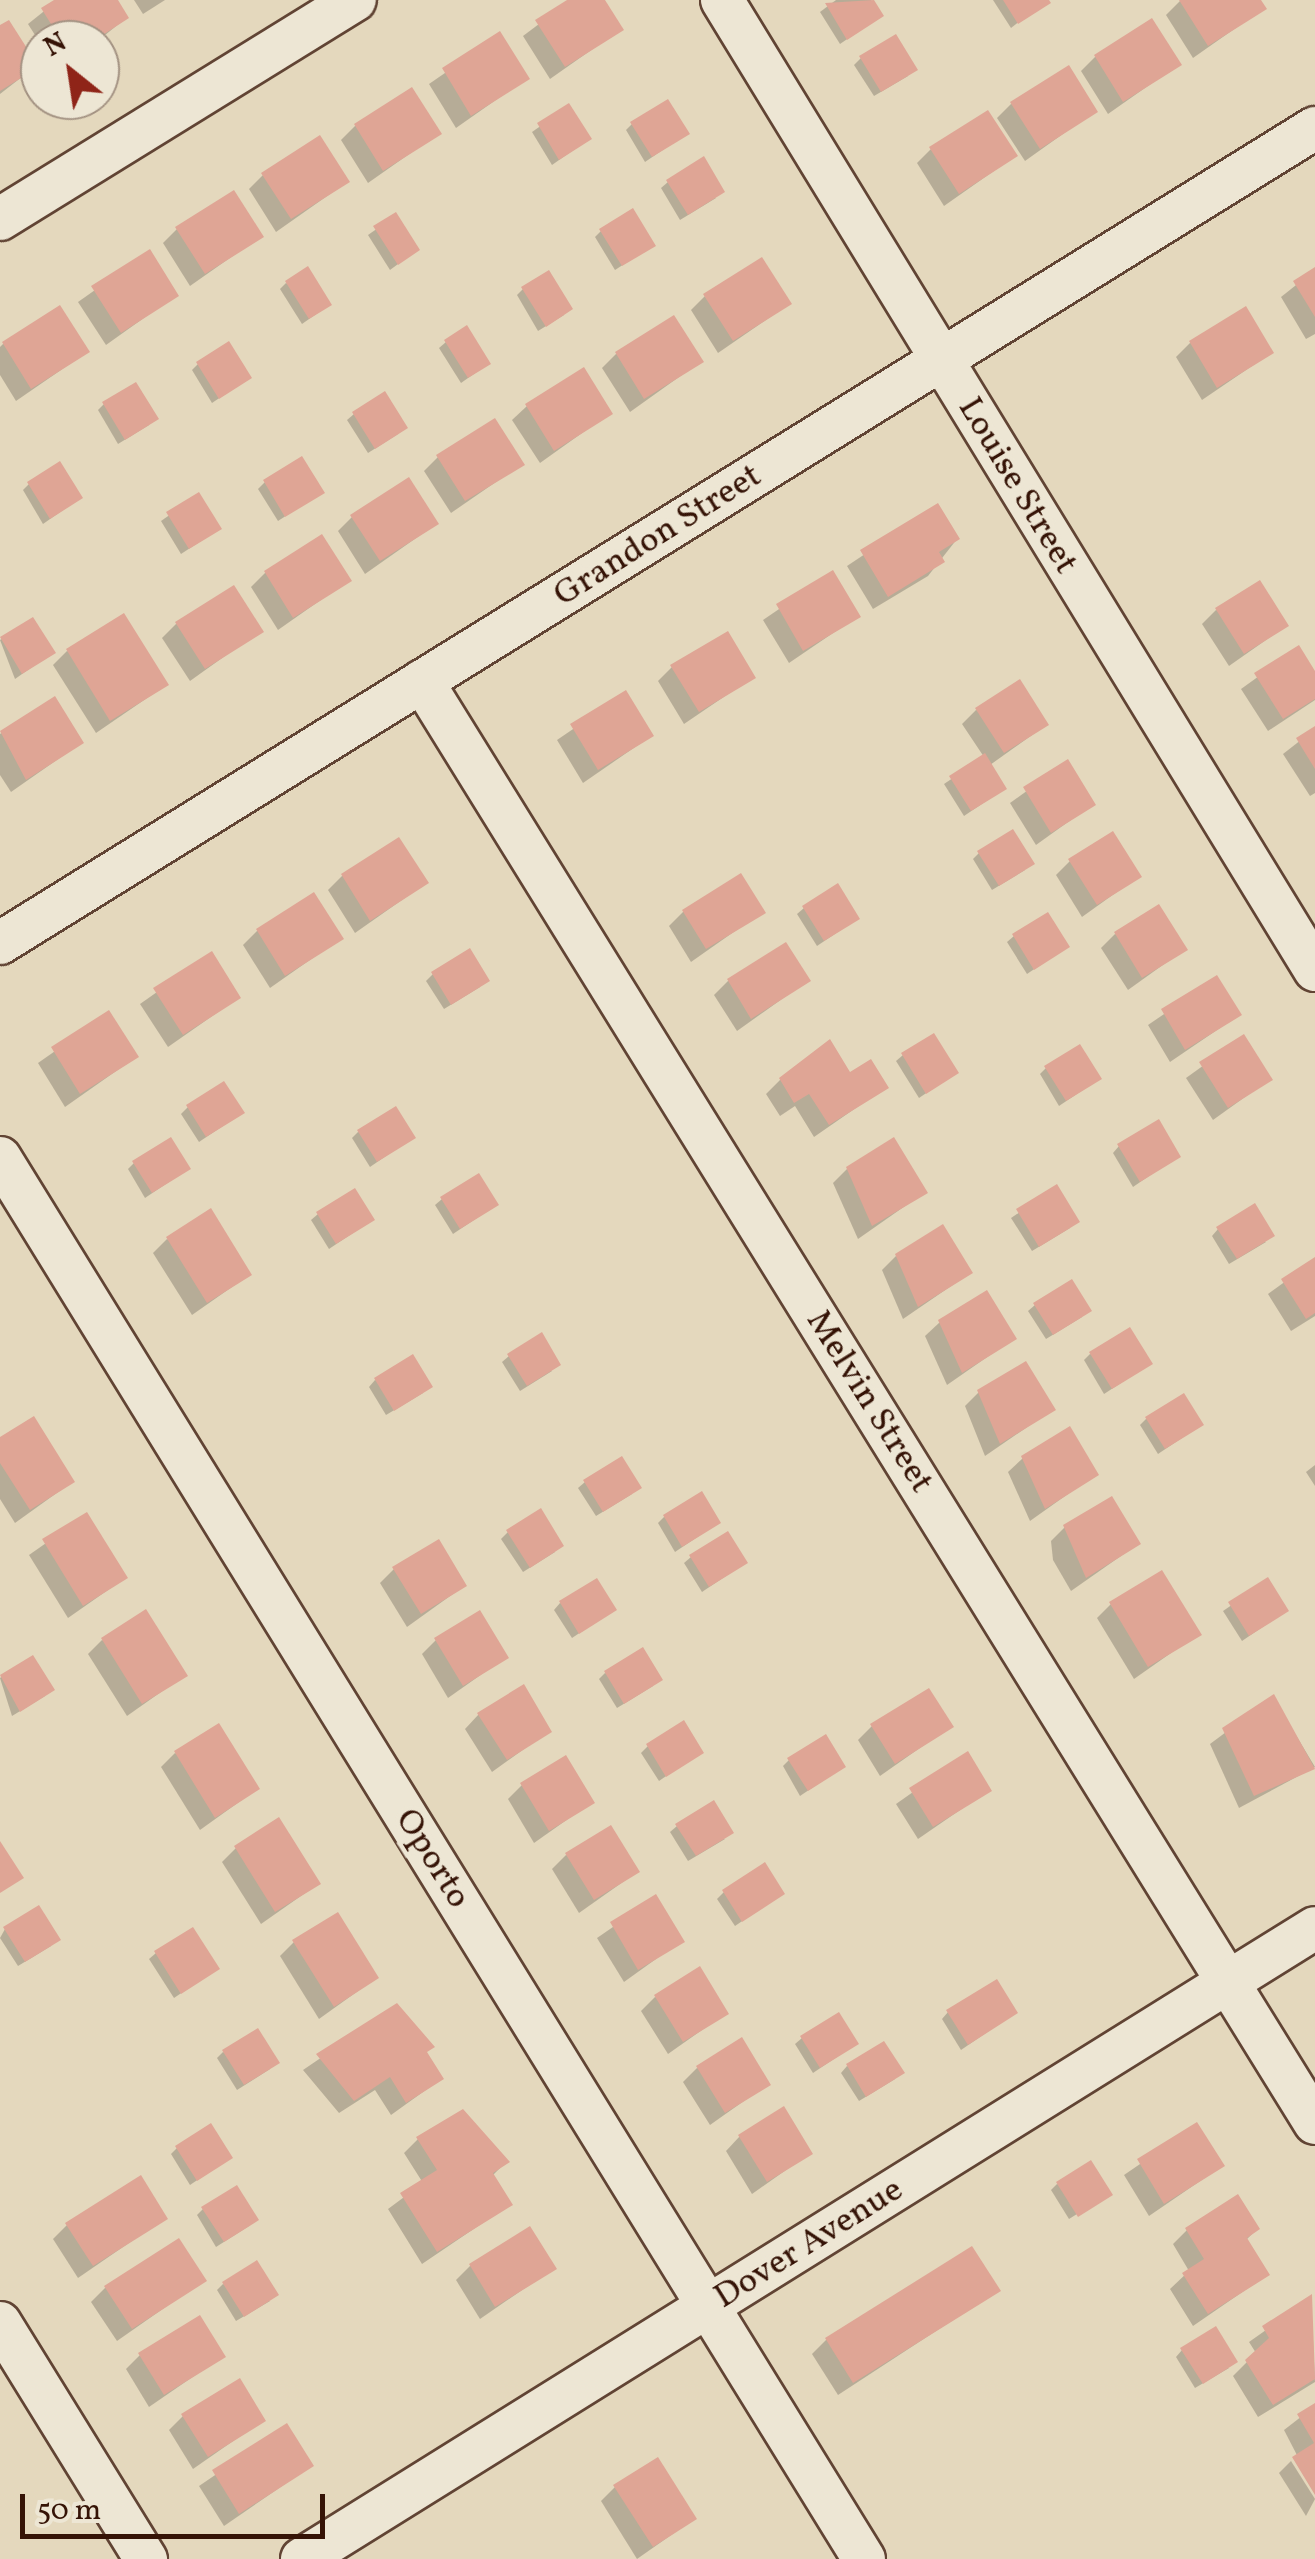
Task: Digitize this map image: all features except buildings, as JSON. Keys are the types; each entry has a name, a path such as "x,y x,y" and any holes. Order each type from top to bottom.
{"street":[{"path":"0,219 355,0"},
{"name":"Louise Street","path":"722,0 1315,970"},
{"name":"Grandon Street","path":"0,943 1315,128"},
{"name":"Melvin Street","path":"422,681 1315,2123"},
{"name":"Oporto","path":"0,1158 864,2559"},
{"name":"Dover Avenue","path":"302,2559 1315,1928"},
{"path":"0,2323 146,2559"}]}
